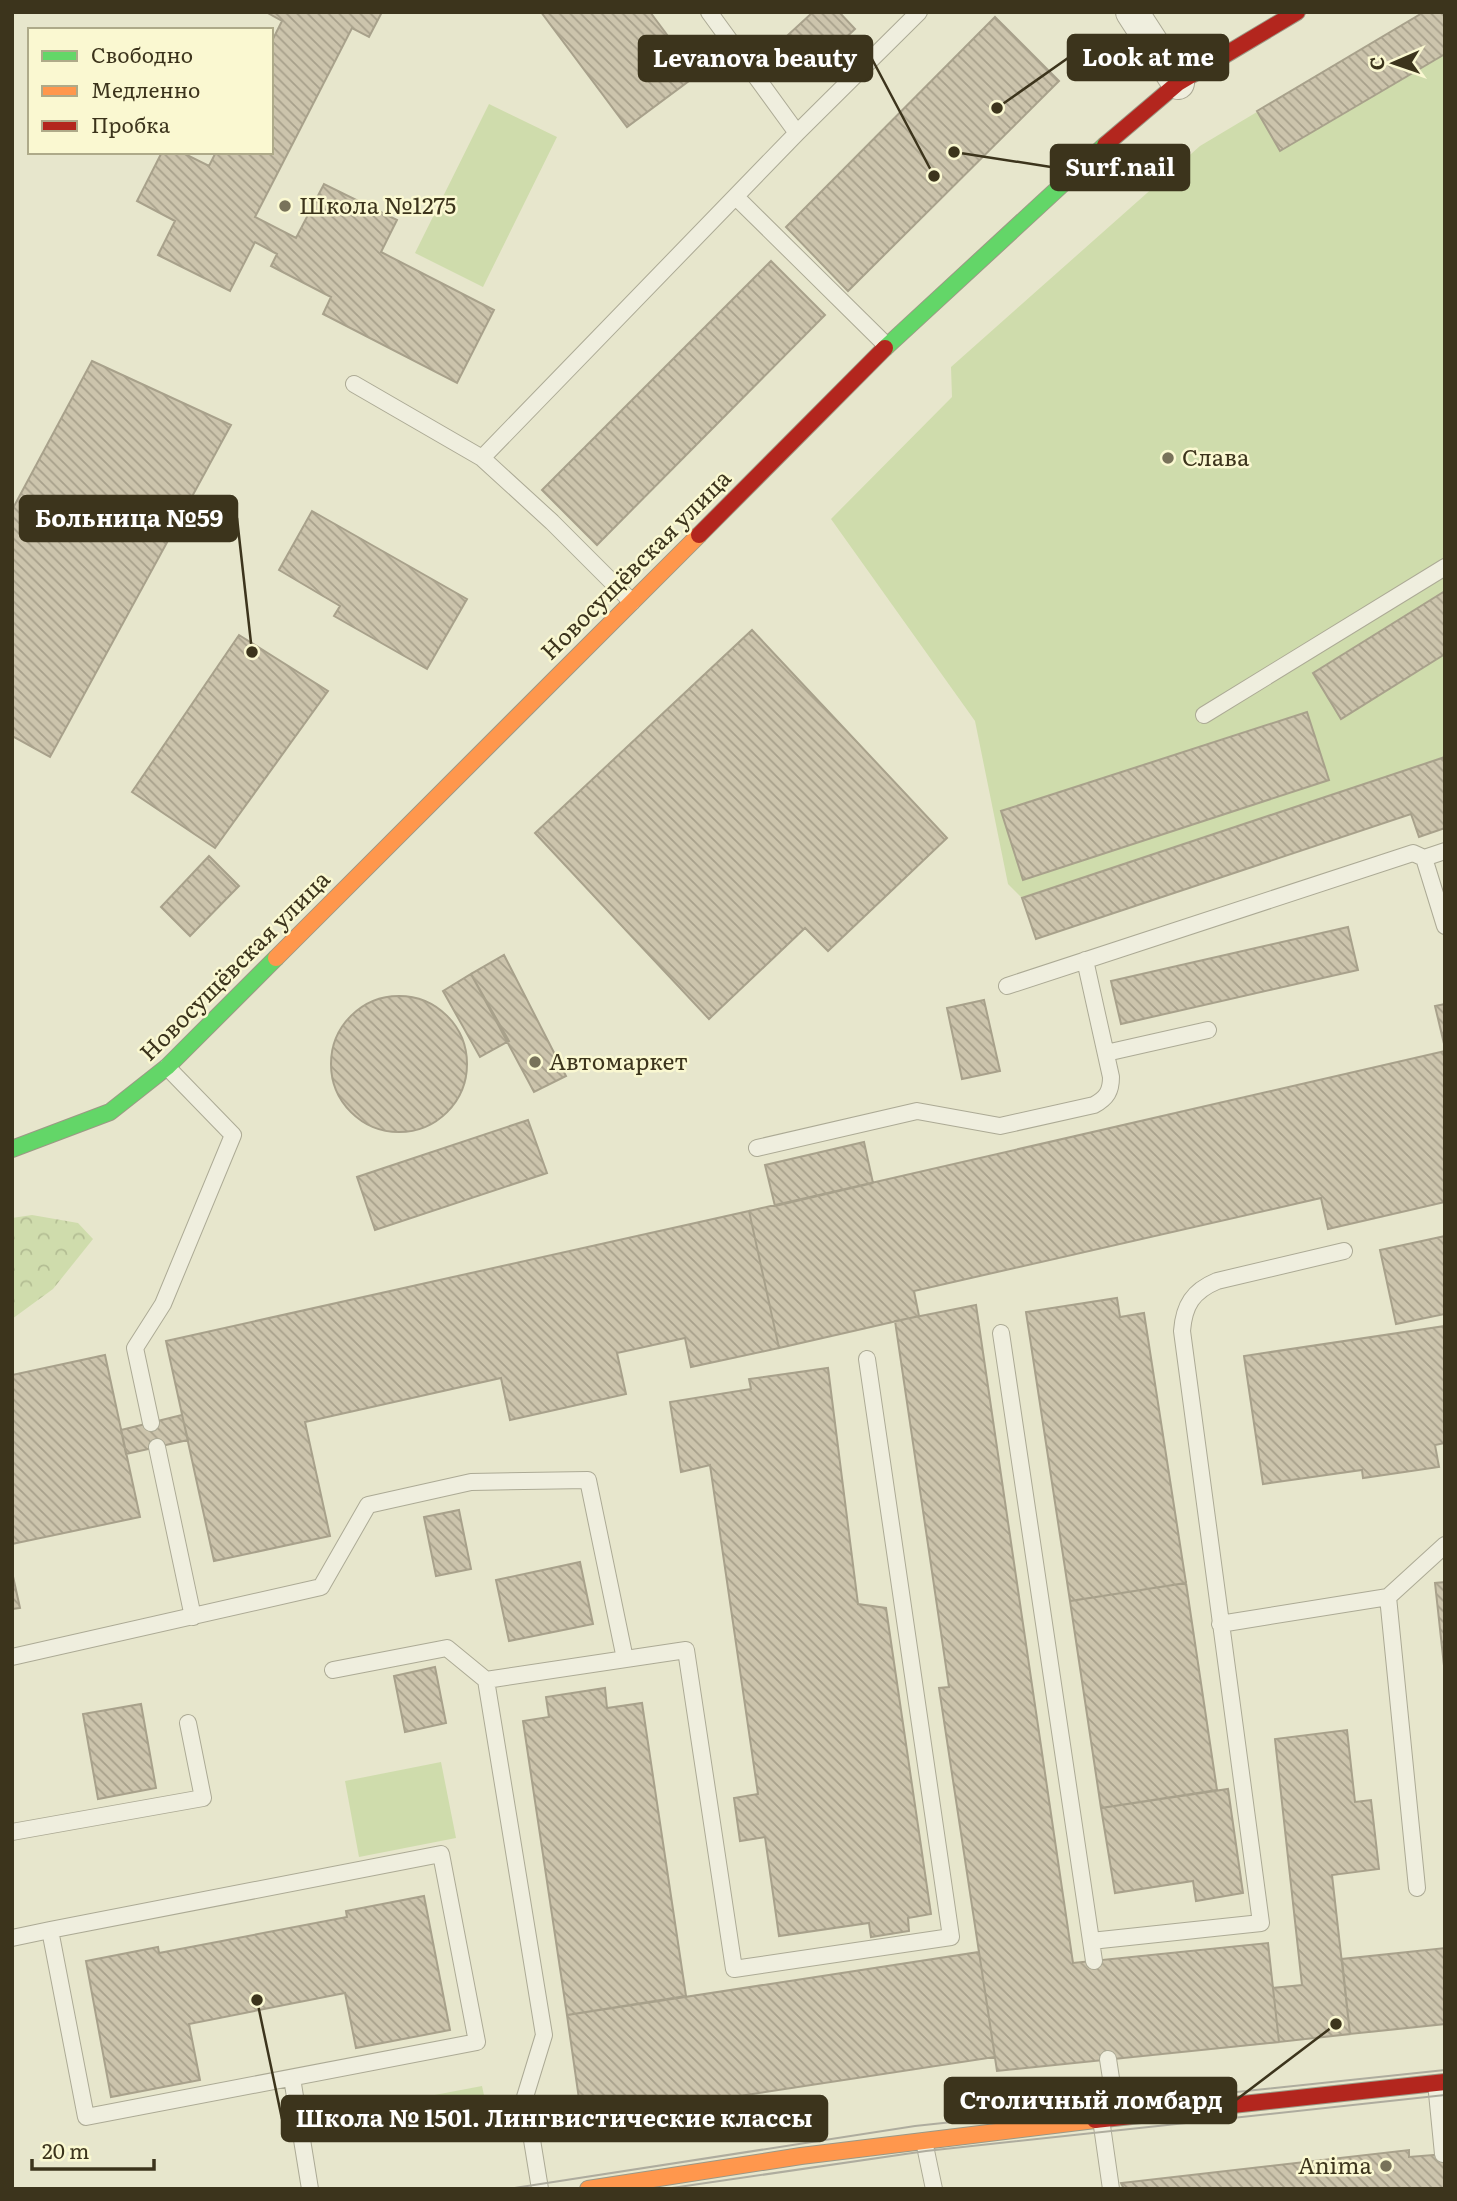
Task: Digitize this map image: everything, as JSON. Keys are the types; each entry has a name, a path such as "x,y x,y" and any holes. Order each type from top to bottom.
{"street":[{"path":"1132,12 1178,83"},
{"name":"Новосущёвская улица","path":"12,1149 110,1112 167,1067 887,346 1107,141 1178,83 1297,12"},
{"path":"588,2189 741,2163 923,2138 1440,2082"}],"lane":[{"path":"709,12 797,133"},
{"path":"482,458 797,133 919,12"},
{"path":"736,197 887,346"},
{"path":"354,384 482,458 561,530 632,602"},
{"path":"1204,715 1445,567"},
{"path":"1007,986 1413,853 1424,858 1445,851"},
{"path":"1424,858 1445,926"},
{"path":"757,1148 917,1111 1000,1126 1094,1105 1104,1099 1111,1089 1106,1053 1085,960"},
{"path":"1106,1053 1208,1030"},
{"path":"151,1423 135,1348 163,1304 233,1135 167,1067"},
{"path":"1091,1941 1261,1923 1182,1331 1183,1314 1190,1299 1201,1288 1217,1281 1344,1251"},
{"path":"1001,1333 1094,1961"},
{"path":"486,1680 686,1650 734,1969 951,1937 867,1359"},
{"path":"157,1447 193,1617"},
{"path":"12,1657 321,1587 368,1505 471,1482 588,1480 625,1659"},
{"path":"1220,1624 1388,1597 1445,1545"},
{"path":"1388,1597 1417,1888"},
{"path":"333,1670 447,1648 486,1680 544,2035 525,2097 540,2189"},
{"path":"12,1832 203,1798 188,1723"},
{"path":"12,1938 50,1930 441,1854 477,2042 86,2117 50,1930"},
{"path":"1108,2060 1111,2189"},
{"path":"292,2078 310,2189"},
{"path":"1440,2082 1443,2154"},
{"path":"923,2138 934,2189"}],"green space":[{"name":"Слава","path":"1424,12 1445,12 1445,757 1022,898 1008,884 975,721 831,519 952,397 951,367 1200,146"},
{"path":"489,104 557,137 483,287 415,253"},
{"path":"32,1215 78,1223 93,1239 53,1289 12,1319 12,1218"},
{"path":"441,1762 456,1838 359,1857 345,1781"},
{"path":"482,2086 488,2114 387,2134 382,2105"}],"building":[{"path":"266,12 382,12 369,37 352,28 255,217 296,238 324,184 397,220 381,252 494,310 457,383 323,314 331,297 271,266 277,254 255,242 230,291 158,255 175,221 137,201 161,154 185,154 209,166 215,154 273,154 273,39 282,21"},
{"path":"541,12 650,12 697,75 627,127"},
{"path":"813,12 839,12 855,29 817,65 788,35"},
{"path":"1424,12 1445,12 1445,54 1280,151 1257,111"},
{"path":"995,17 1059,81 848,291 786,227"},
{"path":"771,261 825,315 597,545 542,490"},
{"path":"92,361 231,425 50,757 12,736 12,510"},
{"path":"312,511 467,599 427,669 334,616 340,606 279,570"},
{"path":"1445,591 1445,654 1341,719 1313,673"},
{"path":"752,630 947,838 828,951 805,928 709,1019 535,833"},
{"path":"239,635 328,691 215,848 132,792"},
{"path":"1307,712 1329,780 1023,880 1001,811"},
{"path":"1445,757 1445,828 1419,837 1411,814 1036,939 1022,898"},
{"path":"209,856 239,886 190,936 161,907"},
{"path":"1348,927 1358,970 1121,1024 1111,981"},
{"path":"504,955 566,1076 534,1092 471,974"},
{"path":"471,974 509,1041 480,1057 443,991"},
{"path":"399,996 425,1001 447,1016 462,1038 467,1064 462,1090 447,1112 425,1127 399,1132 373,1127 351,1112 336,1090 331,1064 336,1038 351,1016 373,1001"},
{"path":"984,1000 1000,1071 962,1079 947,1008"},
{"path":"1445,1004 1445,1048 1435,1006"},
{"path":"1445,1051 1445,1202 1328,1229 1321,1198 914,1291 919,1316 779,1348 749,1211"},
{"path":"528,1120 547,1173 375,1230 357,1177"},
{"path":"864,1142 873,1183 775,1206 765,1165"},
{"path":"749,1211 779,1348 691,1367 685,1338 617,1353 626,1394 510,1420 501,1378 305,1422 330,1536 214,1561 166,1341"},
{"path":"1445,1236 1445,1314 1396,1324 1380,1250"},
{"path":"1117,1298 1120,1317 1144,1313 1186,1583 1070,1601 1026,1312"},
{"path":"976,1305 1073,1963 1268,1943 1279,2042 997,2071 939,1688 949,1687 895,1321"},
{"path":"1445,1326 1445,1443 1435,1445 1439,1467 1363,1478 1362,1470 1263,1484 1244,1356"},
{"path":"105,1355 140,1517 12,1544 12,1375"},
{"path":"828,1368 858,1604 886,1608 931,1914 908,1918 909,1931 871,1937 869,1923 779,1936 765,1837 740,1841 734,1798 758,1794 710,1465 681,1472 670,1402 751,1389 749,1379"},
{"path":"182,1415 188,1440 126,1454 121,1430"},
{"path":"459,1510 471,1569 436,1576 424,1517"},
{"path":"580,1562 593,1624 509,1641 496,1580"},
{"path":"12,1572 20,1608 12,1609"},
{"path":"1445,1582 1445,1675 1435,1583"},
{"path":"1186,1583 1217,1790 1101,1808 1070,1601"},
{"path":"435,1667 446,1723 405,1732 394,1676"},
{"path":"605,1688 607,1708 642,1703 686,1996 567,2015 523,1721 549,1717 546,1697"},
{"path":"141,1704 156,1788 98,1799 83,1714"},
{"path":"1347,1730 1355,1802 1371,1800 1379,1869 1332,1875 1350,2034 1279,2042 1273,1988 1302,1985 1275,1739"},
{"path":"1228,1789 1243,1893 1196,1901 1193,1881 1115,1893 1101,1808"},
{"path":"424,1896 450,2030 356,2048 345,1993 189,2024 200,2080 111,2097 86,1961 158,1947 159,1953 347,1917 346,1911"},
{"path":"1445,1948 1445,2024 1350,2034 1342,1959"},
{"path":"979,1952 995,2057 582,2120 567,2015"},
{"path":"1409,2150 1409,2157 1445,2154 1445,2189 1124,2189 1121,2183"}],"tram line":[{"path":"508,2189 915,2126 1445,2070"},
{"path":"665,2189 926,2151 1445,2095"}],"traffic: fast":[{"path":"885,348 1105,145"},
{"path":"12,1149 110,1112 167,1067 276,958"}],"traffic: slow":[{"path":"276,958 699,535"},
{"path":"588,2189 801,2156 1095,2120"}],"traffic: jam":[{"path":"1105,145 1178,83 1297,12"},
{"path":"699,535 885,348"},
{"path":"1095,2120 1445,2082"}],"place":[{"name":"Look at me","path":"997,108"},
{"name":"Surf.nail","path":"954,152"},
{"name":"Levanova beauty","path":"934,176"},
{"name":"Школа №1275","path":"285,206"},
{"name":"Слава","path":"1168,458"},
{"name":"Больница №59","path":"252,652"},
{"name":"Автомаркет","path":"535,1062"},
{"name":"Школа № 1501. Лингвистические классы","path":"257,2000"},
{"name":"Столичный ломбард","path":"1336,2024"},
{"name":"Anima","path":"1386,2166"}]}
